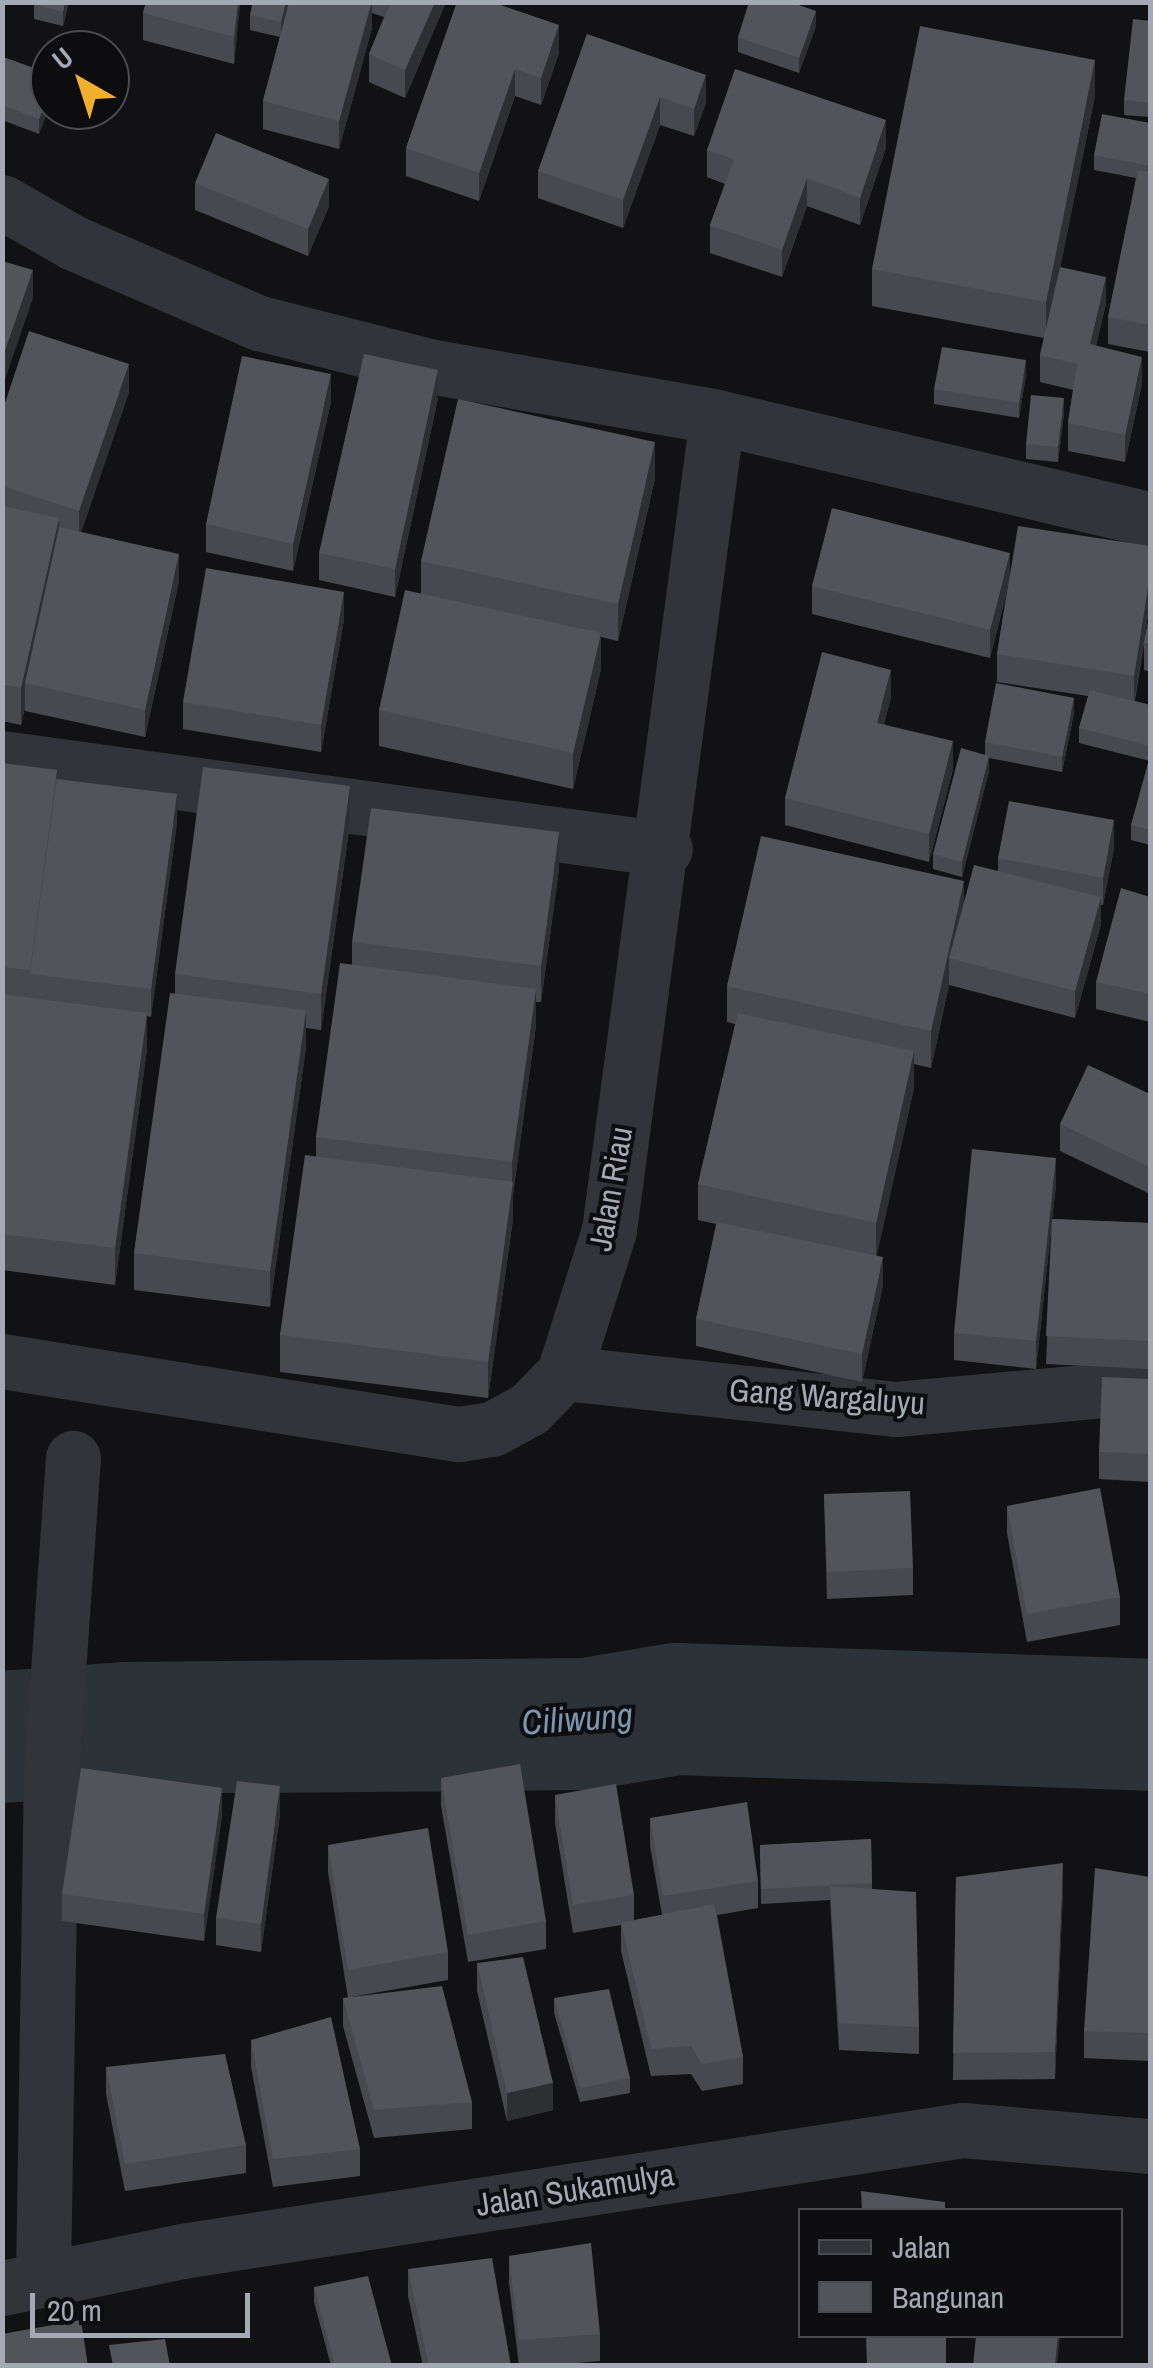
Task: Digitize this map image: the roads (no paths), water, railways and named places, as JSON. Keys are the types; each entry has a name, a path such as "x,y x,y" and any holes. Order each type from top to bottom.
{"street":[{"path":"2,202 74,243 259,322 429,366 717,417 1150,519"},
{"name":"Jalan Riau","path":"2,1361 459,1434 492,1429 529,1409 564,1373 609,1230 665,849 717,417"},
{"path":"2,758 665,849"},
{"name":"Gang Wargaluyu","path":"564,1373 896,1408 1150,1386"},
{"path":"23,2284 73,1458"},
{"name":"Jalan Sukamulya","path":"23,2284 182,2251 963,2130 1150,2146"}],"waterway":[{"name":"Ciliwung","path":"2,1737 125,1728 586,1724 677,1709 1150,1725"}]}
